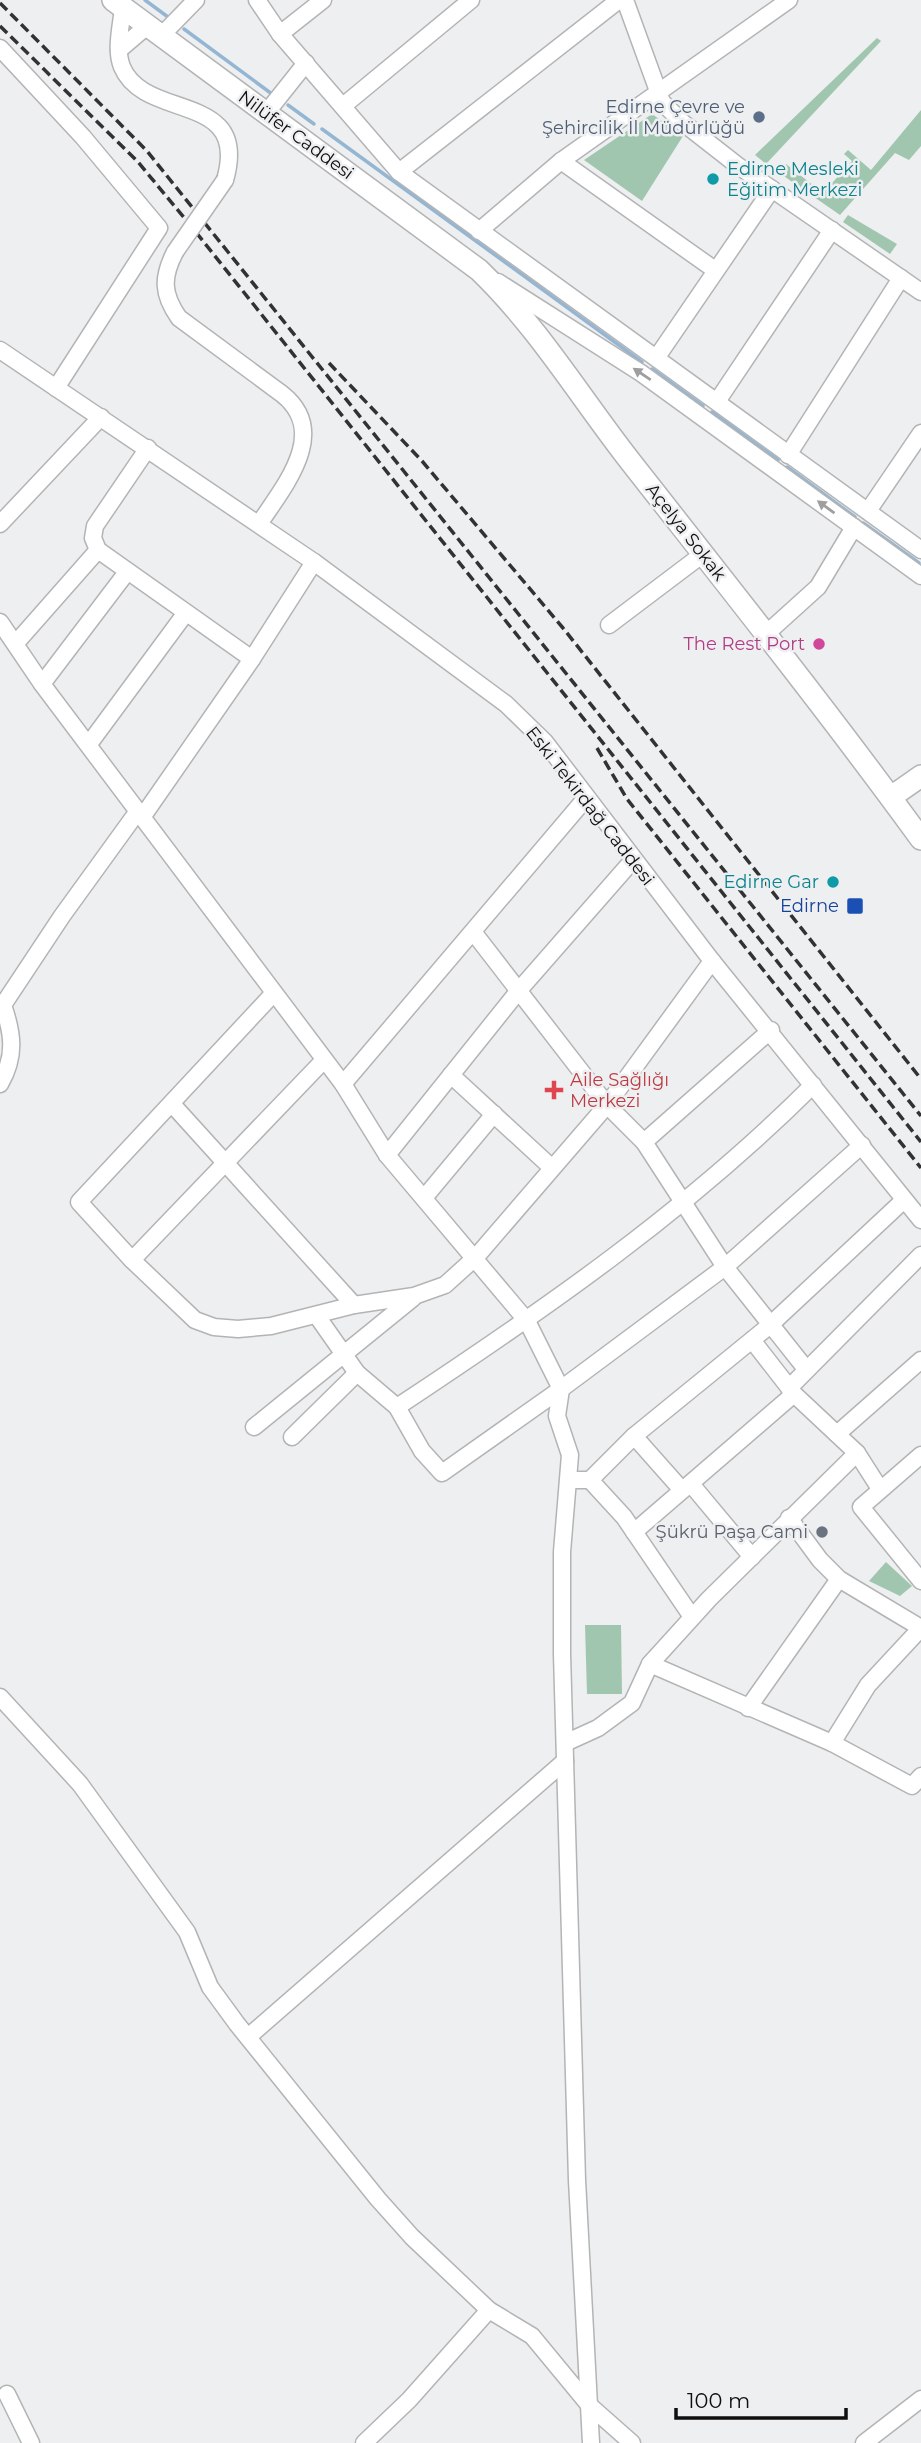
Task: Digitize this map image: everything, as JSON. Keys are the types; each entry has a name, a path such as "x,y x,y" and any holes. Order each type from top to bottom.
{"main road":[{"name":"Nilüfer Caddesi","path":"118,4 479,270"},
{"name":"Açelya Sokak","path":"479,270 524,317 607,432 766,634 921,839"},
{"path":"896,804 921,776"},
{"path":"896,804 921,793"}],"street":[{"path":"119,50 153,32 197,0"},
{"path":"257,0 280,34 399,172 718,400 788,455 921,550"},
{"path":"280,34 323,0"},
{"path":"343,106 471,0"},
{"path":"399,172 619,0"},
{"path":"625,0 662,102 681,122 921,292"},
{"path":"479,231 561,161 789,0"},
{"path":"118,4 119,50 123,70 140,88 195,110 221,129 230,153 226,180 175,252 167,269 164,285 168,303 179,318 289,399 303,418 304,433 300,454 259,524"},
{"path":"0,48 83,137 159,229 56,388"},
{"path":"267,112 306,63"},
{"path":"561,161 715,270"},
{"path":"657,357 772,189"},
{"path":"718,400 832,230"},
{"path":"479,270 641,373 921,576"},
{"path":"788,455 901,278"},
{"name":"Eski Tekirdağ Caddesi","path":"2,355 148,448 314,562 506,704 545,742 712,961 771,1030 921,1220"},
{"path":"0,524 101,417"},
{"path":"868,511 921,433"},
{"path":"148,448 95,526 93,538 98,550 252,659"},
{"path":"766,634 818,587 854,527"},
{"path":"16,643 98,550"},
{"path":"609,625 703,554"},
{"path":"0,1084 7,1072 13,1034 3,1005 62,916 252,659 314,562"},
{"path":"42,684 127,572"},
{"path":"89,744 186,614"},
{"path":"0,622 42,684 273,995 343,1084 387,1155 476,1257 527,1321 561,1389 557,1416 570,1455 562,1552 565,1761 577,2180 590,2443"},
{"path":"343,1084 586,798"},
{"path":"387,1155 520,989 633,860"},
{"path":"474,933 520,989 607,1105 644,1142 725,1267 769,1326 806,1369"},
{"path":"273,995 79,1202 132,1260 195,1320 214,1327 260,1327 414,1296 445,1285 476,1257 607,1105 712,961"},
{"path":"644,1142 771,1030"},
{"path":"132,1260 324,1060"},
{"path":"451,1075 551,1167"},
{"path":"397,1407 527,1321 683,1203 759,1139 813,1085"},
{"path":"172,1104 354,1306"},
{"path":"424,1198 494,1114"},
{"path":"317,1316 357,1373 397,1407 422,1451 442,1473 561,1389 725,1267 862,1145"},
{"path":"569,1480 590,1480 634,1436 769,1326 904,1200"},
{"path":"634,1532 791,1391 806,1369 921,1255"},
{"path":"254,1427 414,1296"},
{"path":"752,1340 791,1391 857,1453 880,1489"},
{"path":"837,1434 921,1360"},
{"path":"292,1437 357,1373"},
{"path":"634,1436 752,1557"},
{"path":"565,1743 598,1728 632,1703 650,1664 692,1617 857,1453"},
{"path":"918,1571 861,1507 921,1455"},
{"path":"590,1480 634,1532 692,1617"},
{"path":"789,1518 820,1560 839,1579 921,1628 868,1685 832,1743"},
{"path":"748,1707 839,1579"},
{"path":"650,1664 832,1743 912,1786 921,1776"},
{"path":"0,1697 80,1784 187,1932 210,1986 323,2134 395,2218 489,2310 532,2336 589,2404 632,2443"},
{"path":"248,2036 565,1761"},
{"path":"364,2443 409,2400 489,2310"},
{"path":"7,2394 31,2443"},
{"path":"864,2443 921,2399"}],"green space":[{"path":"877,38 881,41 766,164 755,155"},
{"path":"921,110 921,146 909,160 895,153 840,215 778,172 786,164 823,193 852,161 844,154 848,150 871,170"},
{"path":"652,114 683,136 642,201 584,160"},
{"path":"848,215 897,244 890,254 843,222"},
{"path":"886,1562 912,1586 900,1596 869,1581"},
{"path":"585,1625 621,1625 622,1694 587,1694"}],"waterway":[{"path":"145,0 168,17"},
{"path":"184,29 272,94"},
{"path":"288,105 314,124"},
{"path":"322,129 642,362"},
{"path":"652,369 703,406"},
{"path":"712,412 778,460"},
{"path":"787,467 855,517"},
{"path":"863,523 919,563"}],"railway":[{"path":"0,3 147,151 921,1116"},
{"path":"0,26 138,162 191,226 921,1142"},
{"path":"329,363 422,461 563,628 921,1079"},
{"path":"597,748 627,799 921,1168"}],"place":[{"name":"Edirne Çevre ve Şehircilik İl Müdürlüğü","path":"759,117"},
{"name":"Edirne Mesleki Eğitim Merkezi","path":"713,179"},
{"name":"The Rest Port","path":"819,644"},
{"name":"Edirne Gar","path":"833,882"},
{"name":"Edirne","path":"855,906"},
{"name":"Aile Sağlığı Merkezi","path":"554,1090"},
{"name":"Şükrü Paşa Cami","path":"822,1532"}]}
